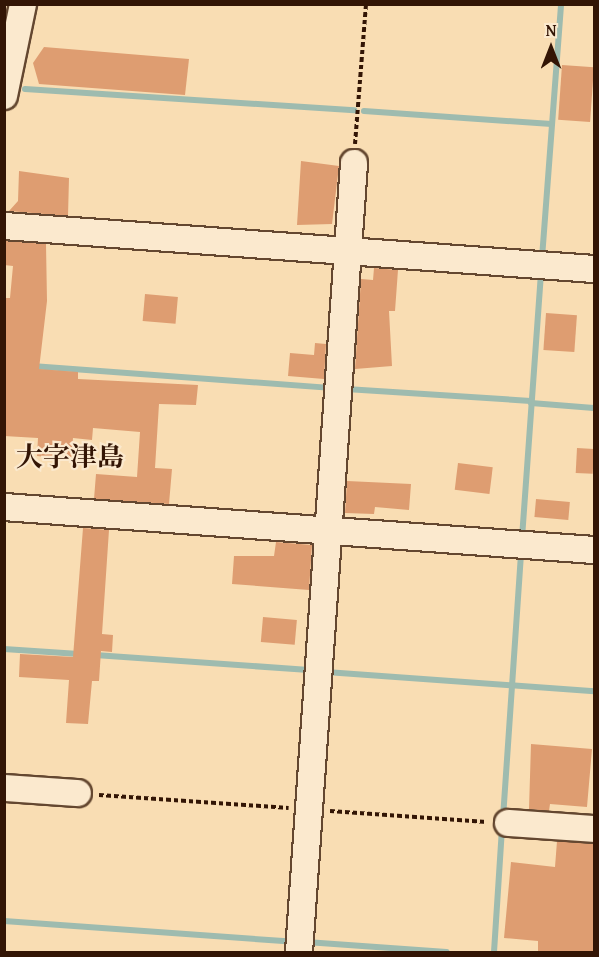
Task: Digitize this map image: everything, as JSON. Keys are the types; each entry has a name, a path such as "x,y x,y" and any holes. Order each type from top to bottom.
{"street":[{"path":"4,96 22,4"},
{"path":"298,952 331,530 354,163"},
{"path":"4,226 594,269"},
{"path":"4,507 594,550"},
{"path":"4,788 78,793"},
{"path":"508,823 594,830"}],"path":[{"path":"354,163 366,4"},
{"path":"78,793 508,823"}],"building":[{"path":"44,47 189,59 185,95 39,84 33,63"},
{"path":"562,65 594,67 590,122 558,120"},
{"path":"301,161 339,166 332,224 297,225"},
{"path":"19,171 69,178 68,216 9,211 18,201"},
{"path":"6,241 46,244 47,301 39,369 78,372 78,379 198,385 196,405 159,404 155,468 172,469 169,504 94,499 96,474 137,477 140,432 93,428 92,440 73,438 71,459 37,456 38,438 4,436 4,298 10,298 13,266 4,265"},
{"path":"374,268 398,270 395,311 389,311 392,366 355,369 361,279 373,280"},
{"path":"145,294 178,297 176,324 143,321"},
{"path":"546,313 577,315 574,352 543,350"},
{"path":"315,343 326,344 324,379 288,376 290,353 314,355"},
{"path":"577,448 594,449 593,474 576,473"},
{"path":"458,463 493,467 489,494 455,490"},
{"path":"347,481 411,484 409,510 375,507 374,514 345,513"},
{"path":"536,499 570,502 568,520 534,517"},
{"path":"83,528 109,530 102,634 113,635 112,652 101,651 99,681 92,681 88,724 66,723 69,680 19,677 20,654 73,657"},
{"path":"276,542 312,545 309,590 232,584 234,556 274,556"},
{"path":"263,617 297,620 295,645 261,642"},
{"path":"531,744 592,749 587,807 550,804 549,811 529,809"},
{"path":"557,841 594,844 594,952 538,952 538,941 504,938 511,862 555,867"}],"waterway":[{"path":"542,258 561,4"},
{"path":"25,89 354,110"},
{"path":"364,111 552,124"},
{"path":"522,538 541,272"},
{"path":"32,366 333,388"},
{"path":"346,389 531,401"},
{"path":"531,403 594,408"},
{"path":"503,818 521,551"},
{"path":"4,649 79,654"},
{"path":"95,655 312,670"},
{"path":"326,672 594,691"},
{"path":"494,952 502,828"},
{"path":"4,921 294,942"},
{"path":"306,942 447,952"}],"district":[{"name":"大字津島","path":"70,457"}]}
